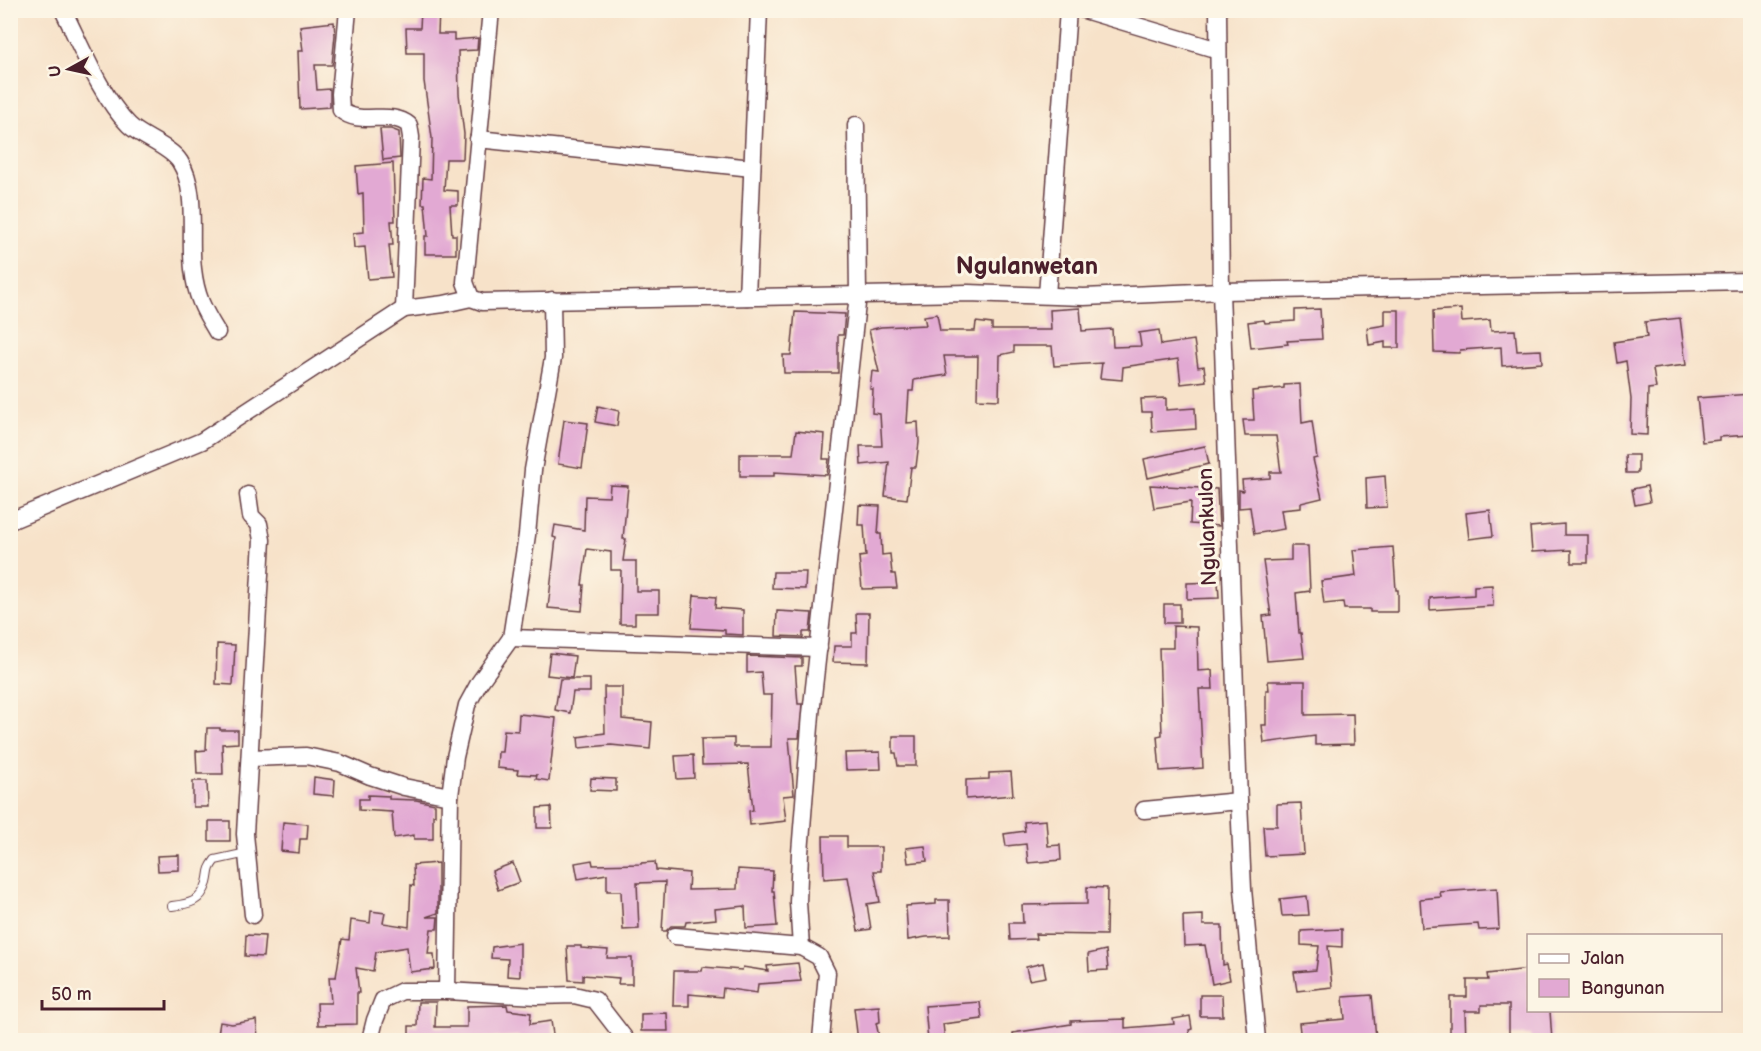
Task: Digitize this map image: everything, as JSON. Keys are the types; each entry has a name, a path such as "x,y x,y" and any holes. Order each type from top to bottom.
{"street":[{"path":"63,10 104,91 129,126 157,143 180,161 191,192 193,269 200,304 217,332"},
{"path":"348,10 340,94 341,110 356,118 402,119 409,125 411,137 404,309"},
{"path":"471,298 465,282 490,10"},
{"path":"747,297 759,10"},
{"path":"1047,295 1068,10"},
{"path":"1084,10 1218,50"},
{"name":"Ngulankulon","path":"1218,10 1221,291 1239,801 1243,889 1257,1041"},
{"path":"801,947 798,902 800,854 819,648 858,295 856,125"},
{"path":"478,139 752,168"},
{"path":"10,520 202,441 404,309 471,298 482,302 858,295 1084,297 1221,291 1750,281"},
{"path":"447,991 450,796 454,757 467,705 479,683 512,638 533,470 553,358 552,300"},
{"path":"248,495 251,516 258,524 262,540 245,834 253,915"},
{"path":"512,638 819,648"},
{"path":"250,758 306,756 340,763 404,787 450,796"},
{"path":"1144,810 1239,801"},
{"path":"675,936 801,947 819,957 827,974 820,1041"},
{"path":"370,1041 383,1000 402,991 585,997 595,1000 626,1041"}],"lane":[{"path":"172,906 191,903 199,896 207,882 207,870 215,860 247,853"}],"building":[{"path":"421,10 439,10 438,34 454,34 454,40 478,38 477,50 458,51 459,94 464,134 463,159 446,159 444,190 458,191 458,205 450,205 452,235 456,235 456,254 425,254 425,236 428,236 425,204 422,204 423,178 431,179 432,138 424,81 424,53 407,53 406,28 420,28"},
{"path":"334,22 332,65 315,65 317,90 330,89 330,107 300,109 298,51 303,51 300,26"},
{"path":"380,129 399,132 400,158 383,160"},
{"path":"393,163 395,221 391,221 393,245 389,245 392,277 368,279 365,247 354,248 353,233 364,232 363,193 358,194 356,166"},
{"path":"1080,308 1082,331 1112,329 1113,347 1141,346 1139,333 1159,330 1161,345 1194,340 1198,367 1204,366 1206,381 1181,384 1178,359 1123,367 1122,380 1100,378 1102,363 1054,366 1052,346 1014,346 1014,352 1000,355 999,400 977,399 978,356 944,356 947,375 914,380 913,391 909,391 907,423 918,422 919,442 916,467 911,467 907,499 885,496 889,462 861,465 860,446 882,446 880,414 872,413 873,389 870,389 872,371 879,372 869,330 881,327 926,325 924,316 937,314 940,331 975,331 976,322 992,324 992,330 1051,330 1050,310"},
{"path":"1320,309 1322,339 1287,341 1288,344 1251,348 1248,322 1295,321 1295,310"},
{"path":"1461,309 1462,322 1490,320 1491,331 1515,330 1517,351 1541,350 1542,363 1502,366 1501,347 1460,350 1459,353 1434,352 1433,311"},
{"path":"1385,310 1399,310 1399,348 1385,348 1385,342 1369,345 1367,328 1385,325"},
{"path":"795,312 845,314 843,335 838,335 838,373 784,373 783,355 791,355"},
{"path":"1680,318 1686,365 1653,369 1656,388 1648,389 1647,435 1630,434 1631,399 1626,361 1617,363 1614,342 1647,337 1645,322"},
{"path":"1300,384 1302,423 1312,421 1317,458 1313,459 1322,498 1301,503 1301,508 1281,510 1284,529 1254,534 1250,507 1239,508 1239,490 1243,491 1242,480 1270,478 1270,472 1281,472 1276,436 1245,436 1243,420 1254,420 1252,391"},
{"path":"1750,394 1750,435 1719,437 1719,440 1702,442 1697,398"},
{"path":"1166,398 1166,410 1195,408 1196,429 1152,432 1151,412 1142,412 1141,399"},
{"path":"598,406 619,411 617,426 595,422"},
{"path":"564,420 588,423 582,468 558,464"},
{"path":"796,431 825,434 823,459 829,459 827,475 774,472 774,476 740,476 740,454 793,454"},
{"path":"1205,446 1209,464 1148,478 1144,459"},
{"path":"1625,455 1638,455 1638,473 1626,473"},
{"path":"1385,476 1387,507 1367,508 1366,478"},
{"path":"610,485 628,486 623,561 636,561 636,591 659,591 659,613 635,613 635,624 620,624 621,570 611,570 611,552 587,549 582,585 584,585 582,611 548,608 556,538 553,537 555,525 584,530 585,496 609,497"},
{"path":"1150,485 1217,489 1219,526 1190,524 1191,502 1154,508"},
{"path":"1647,486 1650,502 1635,505 1632,489"},
{"path":"859,505 880,506 878,534 881,534 882,555 890,554 892,574 895,574 897,588 862,589 859,557 866,556 864,525 858,525"},
{"path":"1490,510 1493,536 1469,539 1466,513"},
{"path":"1564,524 1564,535 1588,535 1588,563 1571,563 1571,550 1532,552 1530,527"},
{"path":"1291,546 1308,546 1310,591 1296,593 1299,633 1301,633 1304,658 1267,661 1263,616 1271,615 1263,561 1291,560"},
{"path":"1393,547 1398,612 1344,609 1343,602 1324,604 1321,581 1356,576 1353,550"},
{"path":"773,572 806,572 805,589 772,588"},
{"path":"1218,582 1219,598 1187,599 1187,583"},
{"path":"1492,585 1493,606 1430,610 1430,598 1474,595 1474,586"},
{"path":"694,595 716,597 715,608 743,610 743,635 725,634 725,630 691,628"},
{"path":"1164,604 1180,604 1180,623 1164,623"},
{"path":"777,611 812,613 810,632 803,632 803,637 776,636"},
{"path":"856,613 869,613 868,663 833,662 834,646 852,646 852,633 857,633"},
{"path":"1173,626 1197,627 1198,671 1212,670 1213,689 1199,689 1203,768 1160,771 1157,736 1162,735 1159,648 1173,648"},
{"path":"217,644 235,645 233,685 216,684"},
{"path":"550,653 575,656 572,678 547,675"},
{"path":"747,656 802,658 802,666 795,666 798,704 802,704 799,738 789,738 794,795 783,796 786,821 750,825 749,811 753,810 748,764 702,765 701,739 734,738 734,747 771,747 772,695 763,695 761,672 747,673"},
{"path":"560,679 590,679 590,692 573,692 570,713 555,710"},
{"path":"1268,681 1305,681 1305,715 1353,714 1354,744 1315,745 1315,736 1264,743 1262,725 1266,725"},
{"path":"604,687 622,687 622,719 652,722 650,749 611,745 579,748 578,737 605,733"},
{"path":"519,714 556,718 549,781 536,779 537,775 517,774 518,770 497,768 498,752 502,752 504,730 518,731"},
{"path":"207,728 238,730 238,743 222,744 223,774 197,774 196,751 206,750"},
{"path":"893,736 916,736 916,766 898,766 896,753 893,753"},
{"path":"880,752 881,769 846,770 845,753"},
{"path":"693,755 694,778 677,779 675,756"},
{"path":"1011,772 1013,795 966,799 966,780 989,779 989,773"},
{"path":"314,777 335,780 334,796 313,794"},
{"path":"591,778 616,779 616,791 590,790"},
{"path":"193,781 207,781 208,807 193,807"},
{"path":"368,795 389,796 389,799 416,800 435,804 433,839 414,839 414,835 394,838 392,812 359,810 359,799 368,799"},
{"path":"1301,803 1304,854 1265,856 1263,826 1277,826 1277,804"},
{"path":"551,807 552,828 537,828 537,808"},
{"path":"1046,820 1048,846 1060,845 1061,860 1028,863 1026,844 1006,846 1004,834 1025,831 1024,822"},
{"path":"209,821 230,821 230,841 209,841"},
{"path":"283,822 308,824 307,839 300,839 299,853 281,851"},
{"path":"823,836 847,836 847,847 881,847 881,871 874,871 880,902 867,904 871,929 858,931 848,877 824,879"},
{"path":"925,846 927,861 908,863 906,848"},
{"path":"179,855 179,870 158,871 157,856"},
{"path":"592,860 593,865 655,862 656,870 689,873 688,890 737,889 738,869 773,871 772,891 774,891 777,926 746,928 745,906 715,909 716,919 686,922 685,926 671,926 666,931 662,931 665,882 637,883 639,929 623,930 621,891 607,891 607,874 578,879 575,863"},
{"path":"438,863 438,913 426,917 438,917 437,929 431,929 428,954 434,954 435,969 410,972 407,947 376,952 373,971 356,968 359,993 357,993 357,1024 318,1025 317,1003 331,1003 329,977 336,977 342,939 349,940 351,920 370,923 371,911 385,913 383,923 409,927 411,885 414,886 413,865"},
{"path":"513,863 520,882 498,890 492,871"},
{"path":"1087,887 1107,888 1106,935 1035,934 1036,939 1010,940 1009,923 1023,923 1022,905 1087,904"},
{"path":"1497,888 1499,929 1479,930 1478,924 1422,928 1420,899 1441,897 1440,892"},
{"path":"1307,896 1309,915 1282,916 1280,899"},
{"path":"936,900 949,900 950,936 908,940 906,906 936,904"},
{"path":"1203,915 1203,925 1222,925 1223,965 1227,964 1230,980 1212,984 1205,945 1184,946 1183,916"},
{"path":"1342,929 1342,947 1328,946 1332,987 1297,991 1294,972 1316,970 1319,946 1301,945 1301,931"},
{"path":"246,935 265,936 263,957 245,956"},
{"path":"520,943 520,977 507,976 508,959 491,958 492,947"},
{"path":"567,946 608,950 607,958 632,958 632,984 618,984 619,978 583,975 583,981 569,980"},
{"path":"1106,950 1108,970 1089,971 1088,954"},
{"path":"798,963 801,981 758,984 757,993 723,988 722,997 689,994 689,1006 673,1006 674,971 702,971 703,967 742,970 743,967 768,971 767,966"},
{"path":"1043,963 1046,977 1029,980 1026,967"},
{"path":"1527,969 1527,1012 1550,1012 1552,1041 1531,1041 1530,1035 1509,1035 1509,1005 1481,1005 1481,1011 1465,1011 1466,1041 1450,1041 1450,997 1467,997 1467,980 1488,980 1487,974"},
{"path":"1200,995 1222,995 1223,1016 1200,1016"},
{"path":"1372,995 1376,1038 1301,1041 1299,1023 1345,1019 1343,997"},
{"path":"418,1002 436,1002 435,1027 467,1027 467,1006 507,1005 508,1010 531,1013 530,1024 551,1021 554,1041 519,1041 519,1036 485,1038 485,1041 409,1038 409,1026 417,1026"},
{"path":"980,1002 982,1019 943,1024 945,1041 928,1041 925,1006"},
{"path":"879,1006 880,1022 876,1023 880,1041 858,1041 854,1008"},
{"path":"667,1013 668,1031 641,1031 641,1014"},
{"path":"1190,1016 1192,1029 1189,1030 1190,1041 1013,1041 1013,1033 1071,1024 1071,1021 1125,1019 1125,1028 1174,1024 1173,1019"},
{"path":"256,1020 258,1037 217,1041 220,1022 232,1024"}],"district":[{"name":"Ngulanwetan","path":"1027,266"}]}
